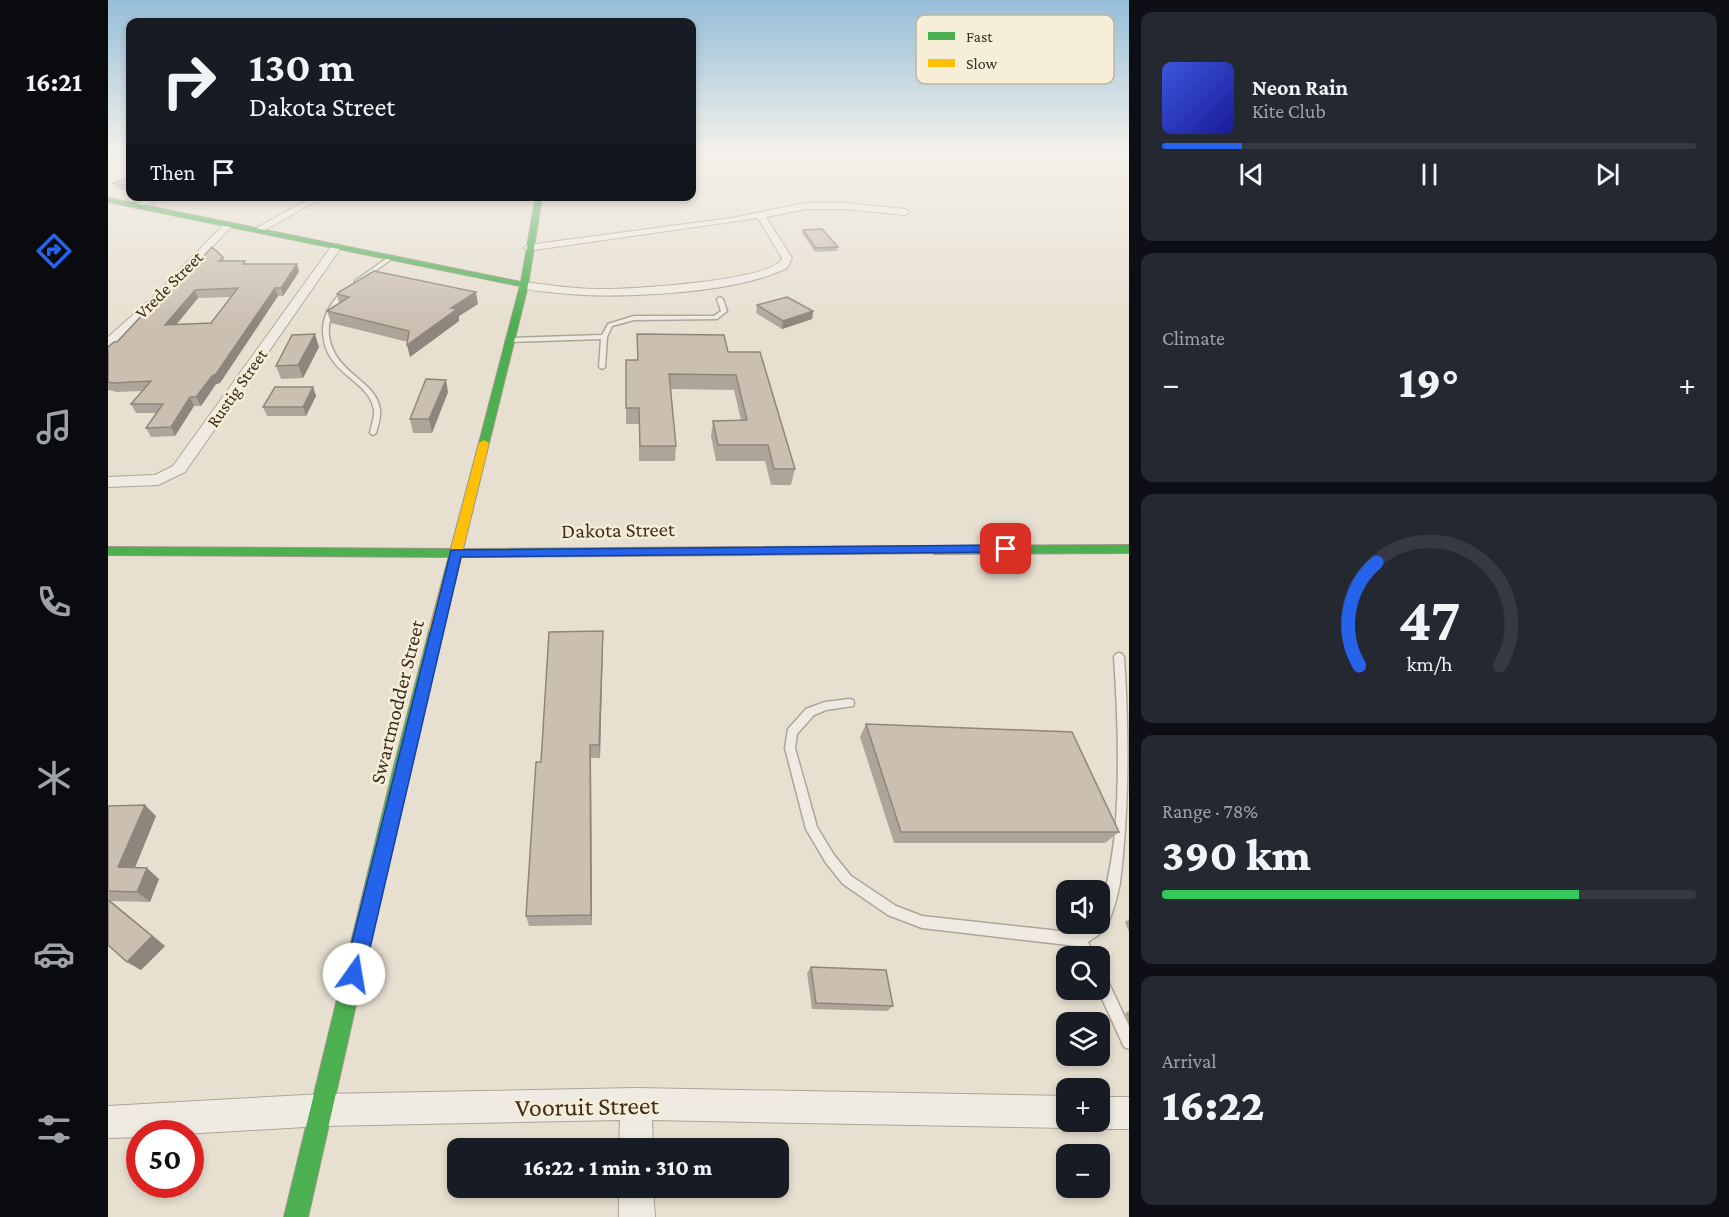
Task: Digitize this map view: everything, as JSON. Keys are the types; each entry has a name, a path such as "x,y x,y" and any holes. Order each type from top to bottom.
{"street":[{"path":"154,210 524,285 564,291 630,292 720,282 767,273 782,267 787,258 761,216"},
{"path":"258,230 295,210"},
{"name":"Swartmodder Street","path":"296,1217 399,781 524,285 528,248 536,210"},
{"path":"528,248 761,216 784,210"},
{"path":"877,210 904,212"},
{"name":"Vrede Street","path":"108,344 157,298 228,225"},
{"name":"Rustig Street","path":"108,482 158,480 179,470 337,246"},
{"path":"483,276 525,271"},
{"name":"Dakota Street","path":"108,552 455,553 1129,549"},
{"path":"636,1104 636,1138"},
{"name":"Vooruit Street","path":"108,1122 322,1110 636,1104 1056,1112"},
{"path":"1110,1113 1129,1113"},
{"path":"636,1198 637,1217"}],"lane":[{"path":"374,433 377,411 372,400 330,355 327,349 326,325 328,315 342,295 392,257"},
{"path":"602,367 604,337 610,325 624,319 715,318 724,311 720,299"},
{"path":"509,340 604,337"},
{"path":"849,703 825,706 810,712 792,732 790,748 812,829 830,859 847,880 892,911 922,922 1080,940 1101,924 1111,906 1118,881 1127,781 1119,657"},
{"path":"1080,940 1083,946"},
{"path":"1109,1000 1129,1042"}],"building":[{"path":"822,229 838,247 816,248 803,230"},
{"path":"212,247 223,257 219,261 245,261 243,264 297,264 281,288 275,288 216,374 196,397 190,397 171,427 146,428 163,404 131,404 151,381 108,382 108,347 117,342 146,311 153,311","holes":["238,288 211,323 165,325 195,290"]},
{"path":"374,271 476,292 451,308 457,309 407,345 409,331 327,311 349,297 337,294 339,292"},
{"path":"787,297 813,311 783,321 757,305"},
{"path":"315,334 298,365 276,366 292,335"},
{"path":"637,334 724,335 728,352 760,352 795,469 774,469 768,445 718,445 713,421 747,420 736,375 669,374 676,446 640,446 639,408 626,408 626,360 638,360"},
{"path":"426,379 446,380 429,419 410,419"},
{"path":"275,387 313,387 303,407 263,407"},
{"path":"603,631 599,745 590,745 591,915 526,916 536,762 541,762 549,632"},
{"path":"866,724 1072,732 1119,832 901,832"},
{"path":"145,805 118,867 147,868 137,892 108,891 108,806"},
{"path":"108,900 152,936 127,962 108,945"},
{"path":"811,967 886,970 893,1006 816,1003"}],"traffic: fast":[{"path":"156,210 524,285"},
{"path":"484,443 524,285 537,210"},
{"path":"934,550 1129,549"},
{"path":"108,551 455,553 749,551"},
{"path":"296,1217 436,631"}],"traffic: slow":[{"path":"436,631 484,443"},
{"path":"749,551 934,550"}],"route":[{"path":"354,974 401,770 455,553 1006,549"}]}
